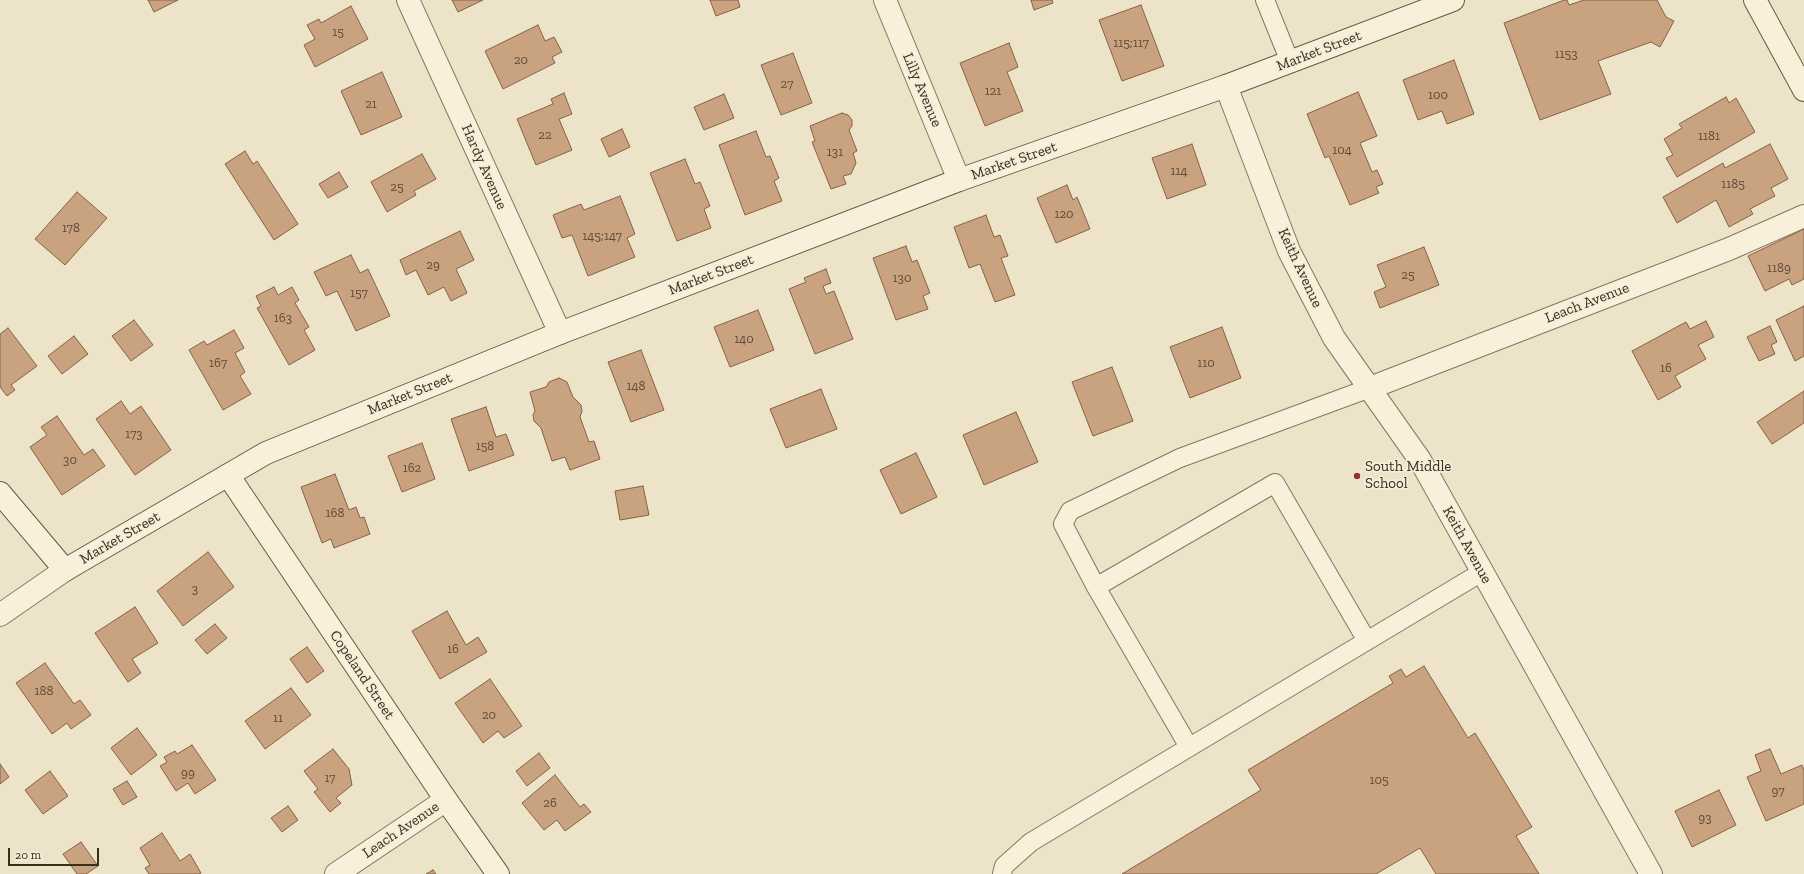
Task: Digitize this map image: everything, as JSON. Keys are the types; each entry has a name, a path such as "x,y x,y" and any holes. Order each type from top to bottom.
{"main road":[{"name":"Hardy Avenue","path":"408,0 560,333"},
{"name":"Lilly Avenue","path":"885,0 959,180"},
{"name":"Market Street","path":"0,615 65,570 266,453 560,333 959,180 1290,62 1416,7 1453,0"},
{"path":"1755,0 1804,90"},
{"name":"Keith Avenue","path":"1226,86 1289,251 1334,338 1420,460 1651,874"},
{"name":"Leach Avenue","path":"1370,388 1729,249 1804,216"},
{"name":"Copeland Street","path":"228,476 446,800 498,874"},
{"path":"0,494 65,570"},
{"name":"Leach Avenue","path":"336,874 446,800"}],"lane":[{"path":"1265,0 1290,62"},
{"path":"1189,747 1096,587 1063,524 1070,511 1180,458 1370,388"},
{"path":"1096,587 1275,483 1367,641"},
{"path":"1002,874 1004,866 1030,842 1482,572"}],"building":[{"path":"148,0 178,0 154,12"},
{"path":"452,0 483,0 458,12"},
{"path":"710,0 738,0 740,7 716,16"},
{"path":"1031,0 1052,0 1053,3 1034,10"},
{"path":"1567,0 1569,5 1584,0 1657,0 1666,17 1674,21 1660,47 1651,42 1598,61 1611,94 1540,120 1504,23"},
{"path":"1141,5 1164,66 1122,81 1099,20"},
{"path":"351,6 368,39 315,67 304,45 315,39 307,25 319,19 321,23"},
{"path":"538,25 545,41 554,37 562,52 552,57 555,63 503,89 485,51"},
{"path":"1009,43 1018,67 1007,72 1023,111 985,126 960,63"},
{"path":"793,53 812,103 781,115 761,65"},
{"path":"1454,60 1474,114 1447,124 1442,111 1418,120 1403,80"},
{"path":"382,72 402,117 361,135 341,91"},
{"path":"1358,92 1377,136 1360,143 1372,172 1377,170 1383,184 1376,187 1379,193 1350,205 1329,156 1325,158 1307,114"},
{"path":"564,93 572,114 559,119 572,150 536,165 517,119 553,104 551,99"},
{"path":"724,94 734,118 704,130 694,107"},
{"path":"1726,97 1729,103 1736,98 1755,132 1677,177 1666,158 1673,155 1664,139 1682,128 1679,124"},
{"path":"842,113 848,115 852,120 852,126 849,130 857,151 853,153 856,163 851,174 843,176 846,184 831,189 812,142 815,141 810,126"},
{"path":"622,129 630,147 609,157 601,139"},
{"path":"756,131 766,157 770,156 779,178 774,181 782,201 745,215 719,145"},
{"path":"1192,144 1206,185 1167,199 1152,158"},
{"path":"1770,144 1788,179 1771,188 1775,196 1750,209 1753,214 1729,227 1716,200 1677,223 1663,197 1723,163 1725,168"},
{"path":"245,151 253,164 257,161 298,224 274,240 225,164"},
{"path":"422,154 436,179 414,191 416,195 387,212 371,182"},
{"path":"685,159 695,184 700,182 710,206 704,209 711,228 677,241 650,173"},
{"path":"339,172 348,187 328,198 319,184"},
{"path":"1067,185 1073,200 1077,197 1090,229 1056,243 1037,198"},
{"path":"77,192 107,218 65,265 35,239"},
{"path":"620,196 635,234 627,238 635,257 588,276 572,235 562,238 553,215 581,204 584,210"},
{"path":"986,215 994,237 1000,235 1008,256 1001,258 1015,295 995,302 980,264 969,268 954,227"},
{"path":"1804,229 1804,279 1792,285 1789,279 1765,291 1748,256"},
{"path":"460,231 474,260 456,269 467,293 451,301 444,287 428,295 416,270 406,275 400,260"},
{"path":"906,246 912,262 917,260 930,293 923,296 928,309 896,320 873,258"},
{"path":"1424,247 1439,285 1380,308 1374,292 1386,287 1377,265"},
{"path":"351,255 360,273 368,269 390,316 356,331 337,291 326,296 314,272"},
{"path":"826,269 831,283 823,286 826,294 834,291 853,339 815,354 789,289 806,282 804,278"},
{"path":"274,287 278,295 292,287 299,300 295,303 309,327 304,330 315,350 289,365 257,308 261,306 256,296"},
{"path":"1804,306 1804,356 1795,361 1776,320"},
{"path":"758,310 774,350 730,367 714,327"},
{"path":"134,320 153,345 131,361 112,336"},
{"path":"1706,321 1714,337 1698,345 1706,359 1675,376 1681,387 1658,400 1632,351 1686,322 1690,329"},
{"path":"1770,326 1777,342 1771,345 1775,354 1759,361 1747,337"},
{"path":"1222,327 1241,378 1190,398 1170,347"},
{"path":"8,328 37,366 11,385 15,390 7,396 0,387 0,334"},
{"path":"234,330 244,348 235,353 245,372 240,376 251,394 223,410 189,350 204,341 207,345"},
{"path":"74,336 88,354 62,374 48,356"},
{"path":"641,350 664,410 631,422 608,362"},
{"path":"1112,367 1133,421 1093,436 1072,382"},
{"path":"559,378 567,382 573,397 581,405 582,411 580,417 589,442 594,441 600,459 570,470 565,457 552,461 541,428 534,421 533,415 535,411 530,392 546,387 549,382"},
{"path":"821,389 837,429 786,448 770,409"},
{"path":"1804,391 1804,423 1772,444 1757,422"},
{"path":"121,401 130,414 141,406 171,450 135,475 96,419"},
{"path":"486,407 496,437 506,434 514,455 469,471 451,419"},
{"path":"1016,412 1038,462 984,485 963,435"},
{"path":"57,416 84,455 93,449 105,466 62,495 30,447 47,435 41,427"},
{"path":"422,443 435,479 402,492 388,456"},
{"path":"916,453 937,497 901,514 880,470"},
{"path":"335,474 349,510 356,507 360,518 364,517 370,534 334,548 331,539 322,543 301,487"},
{"path":"643,486 649,515 620,520 615,491"},
{"path":"208,552 234,587 183,626 157,591"},
{"path":"135,607 158,643 132,659 141,673 128,682 95,633"},
{"path":"447,611 466,645 478,637 487,652 440,679 412,631"},
{"path":"215,624 227,638 207,654 195,640"},
{"path":"307,647 324,671 307,683 290,659"},
{"path":"45,663 74,704 80,700 91,715 71,729 67,723 52,734 16,683"},
{"path":"1424,666 1468,738 1475,733 1532,827 1516,836 1539,874 1436,874 1420,848 1376,874 1122,874 1261,790 1248,770 1393,683 1389,676 1401,669 1406,677"},
{"path":"490,679 522,726 504,738 498,731 483,743 455,703"},
{"path":"291,688 311,715 265,749 245,721"},
{"path":"137,728 157,755 131,775 111,748"},
{"path":"192,745 216,780 195,794 188,783 176,791 160,766 167,762 164,757 175,751 177,754"},
{"path":"333,749 349,769 352,785 336,798 341,803 330,812 314,792 318,789 304,771"},
{"path":"1770,749 1781,774 1802,765 1804,770 1804,804 1766,821 1747,777 1761,771 1755,755"},
{"path":"539,753 550,768 527,786 516,771"},
{"path":"0,764 9,777 0,784"},
{"path":"50,771 68,796 43,814 25,790"},
{"path":"555,775 580,807 584,804 591,812 565,831 557,820 544,830 522,803"},
{"path":"127,781 137,797 123,805 113,789"},
{"path":"1719,790 1736,825 1692,847 1675,811"},
{"path":"288,806 298,820 282,832 271,818"},
{"path":"162,833 180,861 190,854 201,873 149,874 145,868 150,865 140,848"},
{"path":"81,842 98,866 86,874 77,874 63,854"},
{"path":"433,870 436,874 426,874"}],"place":[{"name":"South Middle School","path":"1357,476"}]}
